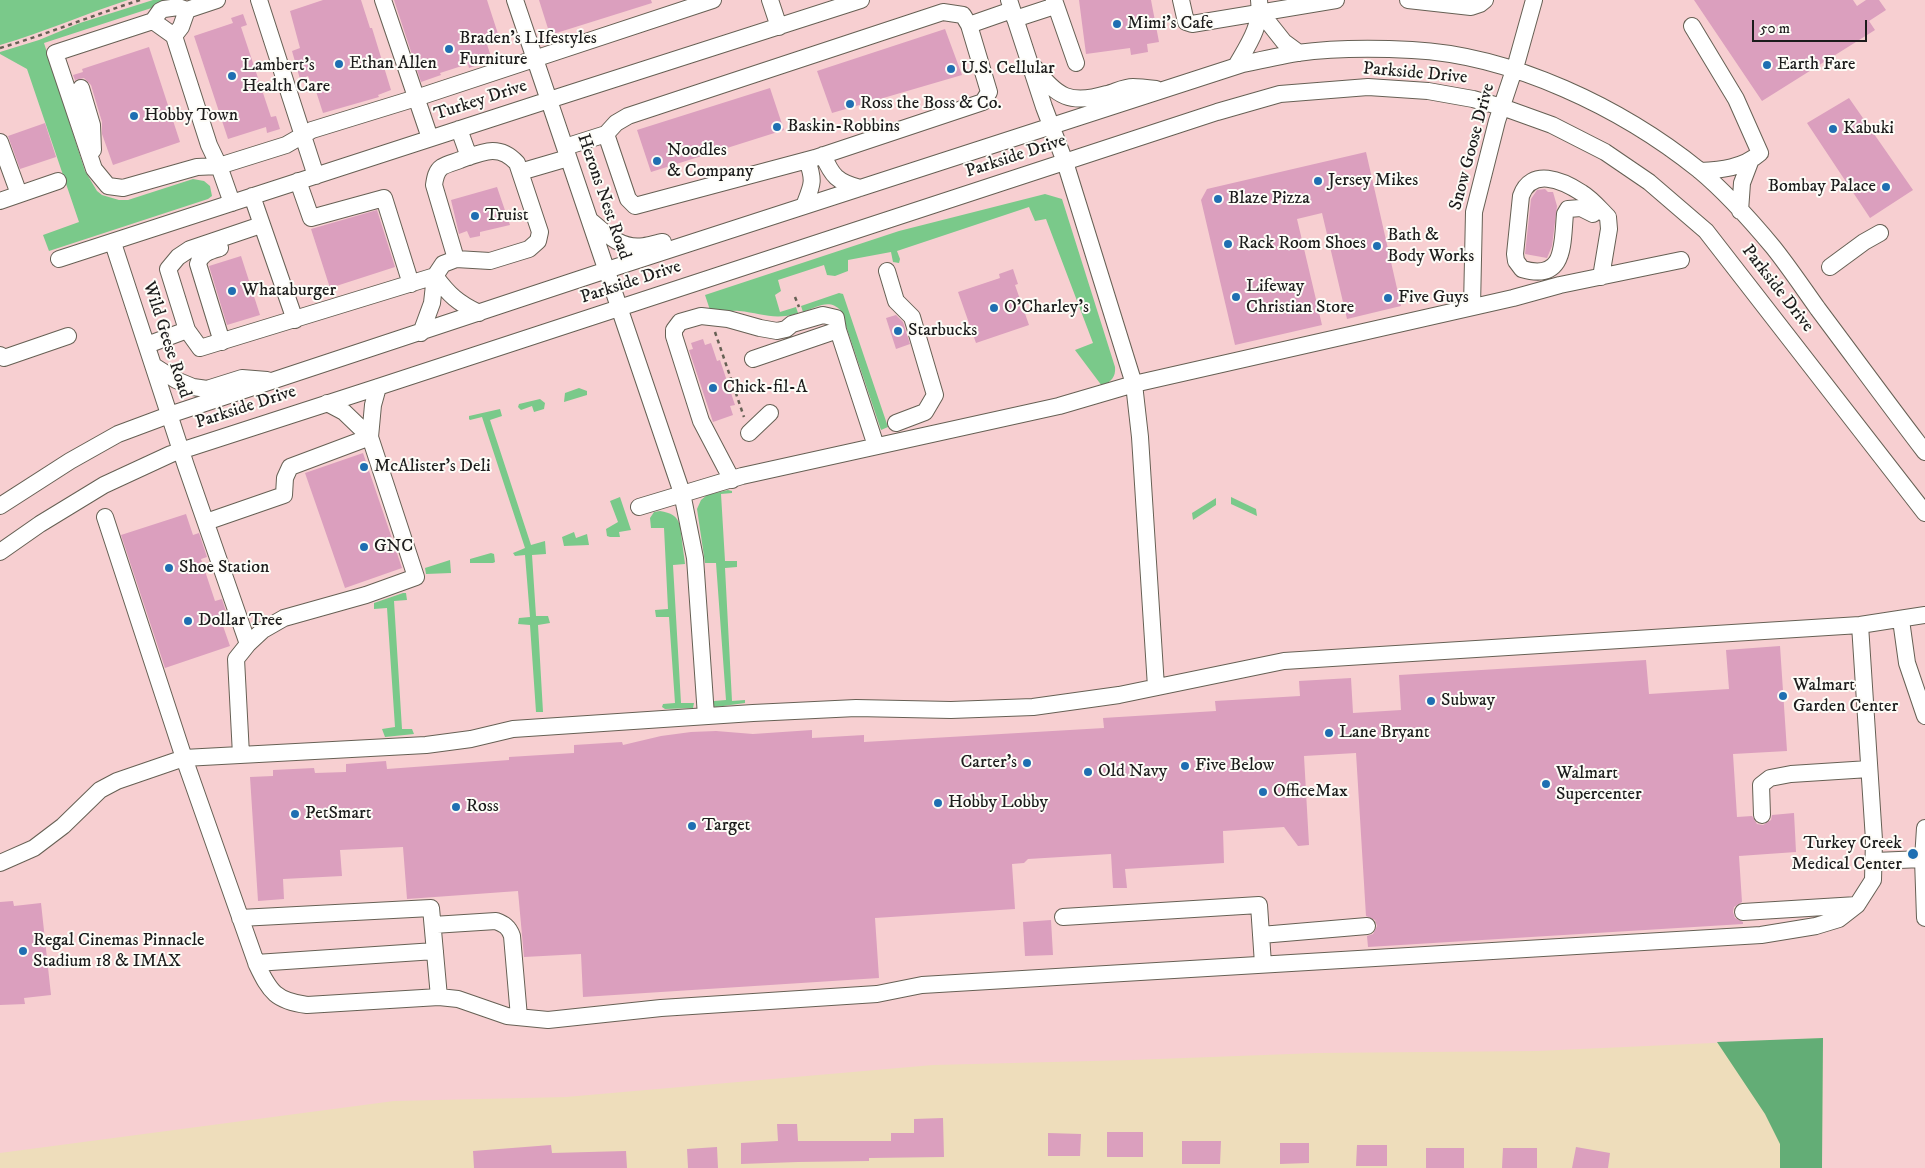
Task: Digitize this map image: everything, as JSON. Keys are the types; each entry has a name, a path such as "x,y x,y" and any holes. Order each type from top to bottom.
{"street":[{"path":"217,0 187,10 178,7 164,9 160,11 153,21 56,53 94,170 108,186 123,188 198,167 219,166 286,145 312,130 416,98 714,0"},
{"path":"259,0 316,176"},
{"path":"383,0 430,138"},
{"name":"Herons Nest Road","path":"515,0 682,493 695,558 706,716"},
{"path":"770,0 779,27"},
{"name":"Turkey Drive","path":"59,260 430,138 861,0"},
{"path":"1181,0 1184,19 1192,24 1260,7 1336,0"},
{"path":"1408,0 1471,7 1485,0"},
{"name":"Snow Goose Drive","path":"1472,307 1474,212 1497,121 1515,69 1534,0"},
{"path":"968,25 1012,10 1054,3 1076,63"},
{"path":"1260,7 1284,42 1299,53"},
{"path":"1236,66 1254,32 1260,7"},
{"path":"174,36 181,27 187,10"},
{"path":"1012,10 1065,162 1134,384 1140,437 1156,687"},
{"path":"520,172 606,134 616,123 628,116 943,12 963,15 968,25 989,92 983,102 823,155 635,206 628,198 606,134"},
{"path":"153,21 174,36 209,145 219,166 232,203"},
{"path":"1692,26 1736,99 1755,157 1742,183 1740,211"},
{"name":"Parkside Drive","path":"1,505 70,461 110,439 169,415 607,270 1236,66 1299,53 1355,49 1413,50 1448,54 1515,69 1571,93 1626,120 1700,171 1773,247 1922,446"},
{"path":"1028,58 1044,80 1056,91 1077,100 1090,100 1132,87 1163,90"},
{"name":"Parkside Drive","path":"0,552 40,524 104,485 181,450 1217,112 1280,94 1368,87 1428,91 1473,99 1502,107 1552,126 1604,152 1649,182 1706,231 1925,513"},
{"path":"81,88 92,125 94,170"},
{"path":"459,129 469,157"},
{"path":"0,142 19,194"},
{"path":"421,332 432,303 435,276 443,264 456,259 490,261 529,249 538,241 540,232 517,163 512,157 502,152 488,150 442,167 437,173 434,185 456,259"},
{"path":"823,155 831,173 843,184 860,188"},
{"path":"1700,171 1726,168 1755,157"},
{"path":"804,206 812,186 812,176 807,160"},
{"path":"1593,214 1580,208 1568,209 1565,214 1561,254 1553,267 1544,271 1522,269 1516,261 1515,254 1523,189 1529,182 1538,178 1545,178 1565,184 1583,194 1608,217 1609,229 1601,277"},
{"path":"0,201 58,181"},
{"path":"298,181 311,218 384,198 411,284"},
{"path":"252,196 295,320"},
{"path":"590,220 609,236 625,245 644,246 703,239"},
{"path":"263,229 190,249 178,257 168,269 187,330 200,348 435,276"},
{"path":"222,342 199,267 199,261 208,252 263,229"},
{"path":"1830,267 1864,242 1880,233"},
{"name":"Wild Geese Road","path":"113,242 169,415 248,644"},
{"path":"639,506 732,480 1059,406 1134,384 1681,260"},
{"path":"887,271 896,301 912,318 934,395 924,412 896,423"},
{"path":"435,276 449,295 464,306 479,313"},
{"path":"732,480 700,421 674,336 674,330 680,322 701,316 728,319 743,315 786,321 792,324 826,314 836,318 838,330 876,446"},
{"path":"147,345 187,330"},
{"path":"753,359 838,330"},
{"path":"0,355 4,358 68,336"},
{"path":"154,366 176,380 192,387 207,389 242,378 274,380"},
{"path":"242,755 236,659 248,644 263,630 284,618 366,595 416,577 370,437 372,410 378,387"},
{"path":"327,403 344,412 370,437"},
{"path":"749,433 770,413"},
{"path":"206,522 284,495 285,478 290,467 370,437"},
{"path":"105,517 184,758 240,918 266,985 273,993 290,1003 307,1005 439,997 458,999 507,1016 548,1020 662,1008 877,994 922,985 1761,935 1816,926 1839,919 1857,905 1873,880 1875,861 1860,625"},
{"path":"0,863 34,848 63,826 100,790 117,781 184,758 426,745 471,739 513,728 706,716 856,708 951,710 1011,708 1094,699 1284,661 1860,625 1925,615"},
{"path":"1902,620 1907,663 1925,716"},
{"path":"1762,815 1761,785 1770,778 1791,774 1869,769"},
{"path":"1925,828 1923,859 1925,911"},
{"path":"1875,861 1923,859"},
{"path":"1063,917 1259,905 1263,964"},
{"path":"1742,912 1857,905"},
{"path":"240,918 431,908 439,997"},
{"path":"432,925 496,922 507,927 512,936 519,1017"},
{"path":"1261,934 1367,926"},
{"path":"256,962 435,951"}],"path":[{"path":"0,48 31,39 93,15 140,0"},
{"path":"710,317 749,433"}],"shaded area":[{"path":"107,0 1925,0 1925,1168 1822,1168 1823,1038 1537,1051 1317,1053 933,1065 566,1097 394,1101 0,1153 0,37"}],"green space":[{"path":"0,0 128,0 0,45"},
{"path":"153,0 176,0 44,43 85,171 97,191 102,195 119,200 128,200 193,179 204,181 210,186 212,196 208,199 49,251 43,235 79,222 27,69 0,54 0,52 39,40 80,23"},
{"path":"1045,194 1062,199 1115,367 1115,374 1112,379 1102,386 1075,350 1093,343 1046,219 1035,221 1029,207 897,251 900,259 899,263 893,262 891,252 848,260 848,271 835,276 827,275 824,265 778,280 781,291 775,295 780,312 796,307 798,313 768,316 736,311 711,313 705,295 899,231"},
{"path":"839,293 843,294 888,427 881,430 841,311 837,307 828,304 803,312 801,306"},
{"path":"579,388 587,391 587,395 564,402 565,393"},
{"path":"540,399 545,403 544,409 534,412 532,406 521,410 518,407 519,404"},
{"path":"500,409 502,416 490,420 531,545 545,541 546,554 532,555 536,616 548,616 550,623 538,625 543,712 536,712 530,625 518,624 519,618 530,617 525,555 515,556 513,553 525,548 482,417 469,419 469,416"},
{"path":"728,490 732,491 732,493 721,494 725,561 737,561 737,567 725,568 732,701 745,700 745,703 716,707 713,706 714,701 726,700 716,563 705,563 697,509 701,500 707,495"},
{"path":"620,497 631,530 619,532 620,537 610,537 607,536 606,529 618,522 610,501"},
{"path":"1231,497 1256,509 1257,516 1231,504"},
{"path":"1216,498 1216,505 1193,520 1192,513"},
{"path":"660,511 673,515 680,526 685,564 673,565 681,703 694,703 693,708 665,709 662,707 663,704 675,703 669,617 656,617 655,610 668,609 664,528 651,528 650,518 654,512"},
{"path":"574,532 576,538 587,534 589,545 564,546 562,537"},
{"path":"491,553 494,554 495,562 493,563 470,563 470,559"},
{"path":"450,560 451,573 426,574 425,568"},
{"path":"406,593 407,600 394,601 402,729 412,729 414,734 385,737 382,729 395,727 387,608 374,609 374,603"},
{"path":"1823,1038 1822,1168 1780,1168 1780,1144 1765,1114 1717,1042"}],"building":[{"name":"Ethan Allen","path":"323,0 361,0 370,28 372,28 391,90 378,95 379,97 323,113 314,85 312,86 308,76 300,79 292,51 300,48 290,11"},
{"name":"Braden's LIfestyles Furniture","path":"394,0 487,0 498,34 485,38 492,60 469,68 468,64 440,73 441,75 421,82"},
{"path":"539,0 651,0 652,3 550,35"},
{"name":"Mimi's Cafe","path":"1079,0 1151,0 1159,42 1147,44 1148,52 1131,55 1130,48 1086,54"},
{"path":"1694,0 1853,0 1857,6 1866,0 1879,0 1886,10 1869,21 1875,30 1762,101"},
{"name":"Lambert's Health Care","path":"243,14 247,25 241,27 271,117 276,116 280,129 267,133 266,127 228,139 194,36 233,23 231,18"},
{"path":"945,29 962,75 832,113 817,71"},
{"name":"Hobby Town","path":"149,47 180,142 113,165 102,134 102,122 91,85 84,78 75,80 73,75 83,72 82,69"},
{"path":"770,88 784,130 651,172 637,130"},
{"path":"1849,98 1913,190 1870,218 1807,123"},
{"path":"45,123 56,157 20,169 8,136"},
{"path":"1366,152 1401,306 1347,319 1322,213 1297,219 1322,325 1235,345 1201,200 1207,189"},
{"name":"Truist","path":"497,187 510,225 480,232 480,236 470,238 467,231 459,234 451,200"},
{"path":"1545,189 1548,192 1553,192 1557,206 1552,246 1547,258 1525,254 1531,199 1537,190"},
{"path":"377,210 395,267 330,288 311,229"},
{"name":"Whataburger","path":"241,256 260,315 227,325 209,266"},
{"name":"O'Charley's","path":"1013,269 1018,284 1015,285 1029,325 976,343 958,292 1000,278 999,274"},
{"name":"Starbucks","path":"896,315 903,322 910,344 896,349 886,318"},
{"name":"Chick-fil-A","path":"703,339 705,345 711,343 717,361 720,360 735,405 730,406 733,415 713,422 689,350 693,349 691,343"},
{"path":"363,453 402,568 345,588 305,473"},
{"path":"186,514 193,535 199,533 207,557 201,559 215,601 222,599 230,624 223,626 230,646 165,668 121,535"},
{"path":"1780,646 1787,751 1733,754 1737,817 1752,816 1757,824 1763,825 1771,820 1772,815 1794,813 1796,852 1739,856 1742,902 1734,907 1733,912 1735,918 1743,922 1743,924 1368,947 1367,936 1373,934 1377,926 1375,920 1366,916 1356,753 1304,756 1309,845 1298,846 1284,827 1223,831 1224,863 1125,869 1127,888 1113,888 1111,854 1028,859 1024,863 1012,864 1015,909 875,918 879,978 583,997 581,954 524,957 518,891 407,899 403,847 340,850 342,876 283,879 284,899 258,901 250,777 273,776 273,770 314,768 315,773 346,772 346,764 386,761 387,769 509,760 509,757 574,753 574,745 622,742 623,745 661,736 691,732 716,731 753,734 812,730 812,738 864,735 864,742 1104,728 1103,718 1216,711 1215,701 1300,696 1299,681 1351,678 1353,713 1401,710 1399,675 1646,660 1649,694 1729,689 1726,650"},
{"name":"Regal Cinemas Pinnacle Stadium 18 & IMAX","path":"13,901 14,906 41,903 51,995 24,998 25,1004 0,1005 0,902"},
{"path":"1051,920 1053,955 1025,956 1023,922"},
{"path":"943,1118 944,1157 869,1158 869,1161 741,1164 741,1143 778,1141 777,1124 797,1124 798,1141 891,1141 891,1133 914,1133 914,1119"},
{"path":"1107,1132 1143,1132 1143,1157 1107,1157"},
{"path":"1048,1133 1081,1134 1080,1156 1048,1156"},
{"path":"1182,1141 1221,1141 1220,1164 1182,1164"},
{"path":"1280,1143 1309,1143 1309,1163 1280,1164"},
{"path":"551,1145 552,1153 626,1151 627,1168 474,1168 473,1151"},
{"path":"1357,1145 1387,1145 1387,1166 1356,1166"},
{"path":"717,1147 718,1168 688,1168 687,1149"},
{"path":"1576,1147 1610,1153 1608,1168 1572,1168"},
{"path":"1426,1148 1464,1148 1464,1168 1426,1168"},
{"path":"1503,1148 1537,1148 1537,1168 1502,1168"}],"place":[{"name":"Mimi's Cafe","path":"1117,24"},
{"name":"Braden's LIfestyles Furniture","path":"449,49"},
{"name":"Ethan Allen","path":"339,64"},
{"name":"Earth Fare","path":"1767,65"},
{"name":"U.S. Cellular","path":"951,69"},
{"name":"Lambert's Health Care","path":"232,76"},
{"name":"Ross the Boss & Co.","path":"850,104"},
{"name":"Hobby Town","path":"134,116"},
{"name":"Baskin-Robbins","path":"777,127"},
{"name":"Kabuki","path":"1833,129"},
{"name":"Noodles & Company","path":"657,161"},
{"name":"Jersey Mikes","path":"1318,181"},
{"name":"Bombay Palace","path":"1886,187"},
{"name":"Blaze Pizza","path":"1218,199"},
{"name":"Truist","path":"475,216"},
{"name":"Rack Room Shoes","path":"1228,244"},
{"name":"Bath & Body Works","path":"1377,246"},
{"name":"Whataburger","path":"232,291"},
{"name":"Lifeway Christian Store","path":"1236,297"},
{"name":"Five Guys","path":"1388,298"},
{"name":"O'Charley's","path":"994,308"},
{"name":"Starbucks","path":"898,331"},
{"name":"Chick-fil-A","path":"713,388"},
{"name":"McAlister's Deli","path":"364,467"},
{"name":"GNC","path":"364,547"},
{"name":"Shoe Station","path":"169,568"},
{"name":"Dollar Tree","path":"188,621"},
{"name":"Walmart Garden Center","path":"1783,696"},
{"name":"Subway","path":"1431,701"},
{"name":"Lane Bryant","path":"1329,733"},
{"name":"Carter's","path":"1027,763"},
{"name":"Five Below","path":"1185,766"},
{"name":"Old Navy","path":"1088,772"},
{"name":"Walmart Supercenter","path":"1546,784"},
{"name":"OfficeMax","path":"1263,792"},
{"name":"Hobby Lobby","path":"938,803"},
{"name":"Ross","path":"456,807"},
{"name":"PetSmart","path":"295,814"},
{"name":"Target","path":"692,826"},
{"name":"Turkey Creek Medical Center","path":"1913,854"},
{"name":"Regal Cinemas Pinnacle Stadium 18 & IMAX","path":"23,951"}]}
